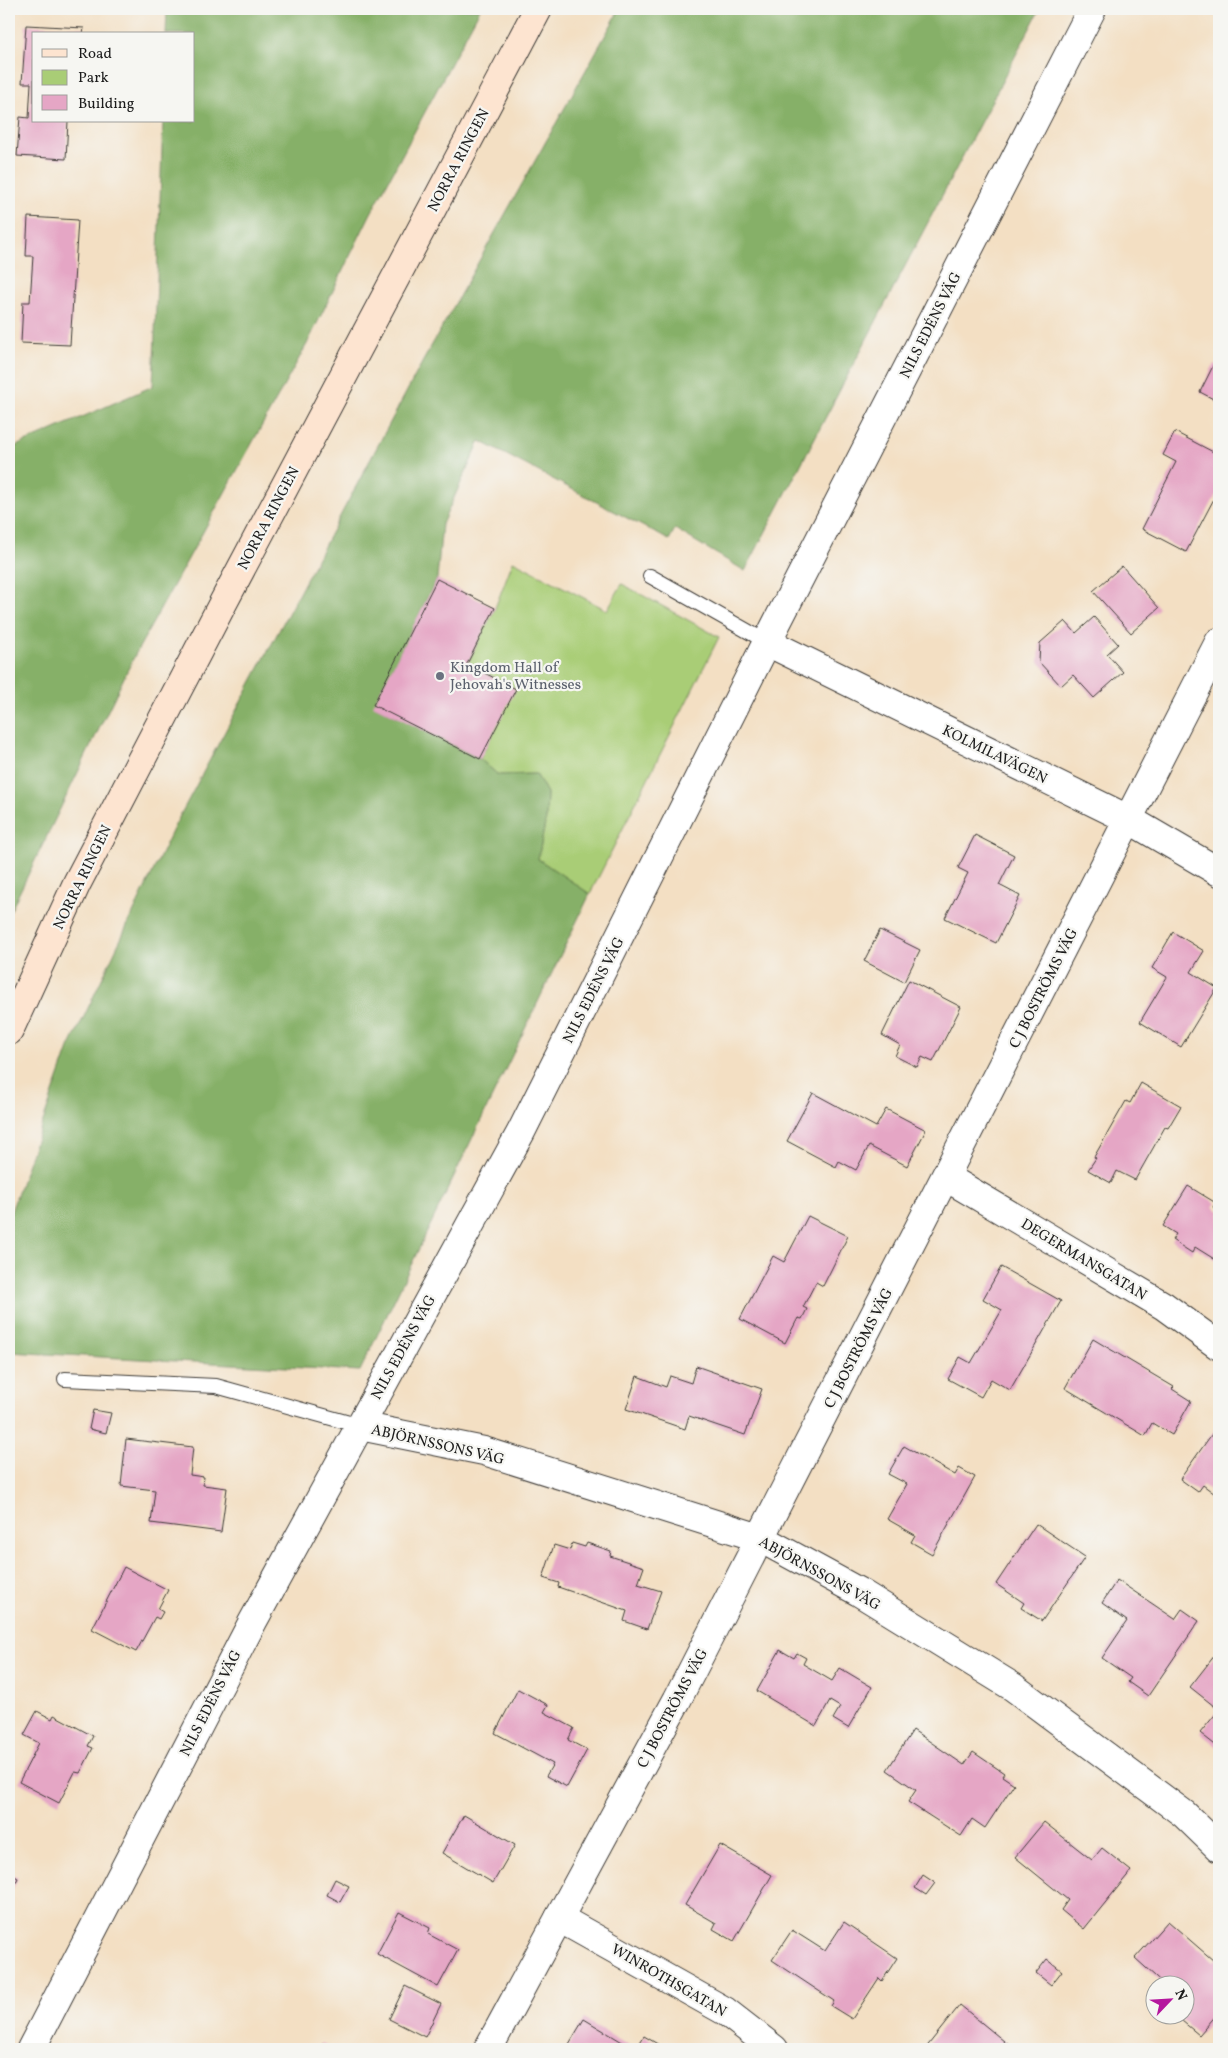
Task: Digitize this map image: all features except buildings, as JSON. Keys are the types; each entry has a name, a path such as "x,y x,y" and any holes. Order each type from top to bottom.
{"main road":[{"name":"NORRA RINGEN","path":"9,1031 86,866 223,603 538,9"}],"street":[{"name":"NILS EDÉNS VÄG","path":"31,2049 252,1623 521,1132 768,642 1092,9"},
{"name":"KOLMILAVÄGEN","path":"768,642 1130,820 1219,872"},
{"name":"C J BOSTRÖMS VÄG","path":"488,2049 677,1700 1130,820 1219,642"},
{"name":"DEGERMANSGATAN","path":"946,1176 1164,1306 1219,1346"},
{"name":"ABJÖRNSSONS VÄG","path":"360,1426 484,1451 760,1538 859,1592 1013,1687 1184,1814 1219,1848"},
{"name":"WINROTHSGATAN","path":"559,1918 724,2011 774,2049"}],"lane":[{"path":"650,576 768,642"},
{"path":"65,1379 216,1386 360,1426"}],"green space":[{"path":"167,9 480,9 370,215 307,344 135,655 9,914 9,449 153,386 163,122 195,122 195,32 166,32"},
{"path":"620,9 1040,9 745,571 675,529 669,540 480,441 442,524 437,579 374,705 480,759 498,775 536,774 547,793 546,818 538,859 590,894 360,1371 9,1352 9,1217 69,1048 175,825 423,361"},
{"path":"513,561 607,610 622,584 719,637 590,894 538,859 546,818 547,793 536,774 498,775 480,759 515,689 467,664 495,608"}],"place":[{"name":"Kingdom Hall of Jehovah's Witnesses","path":"440,676"}]}
